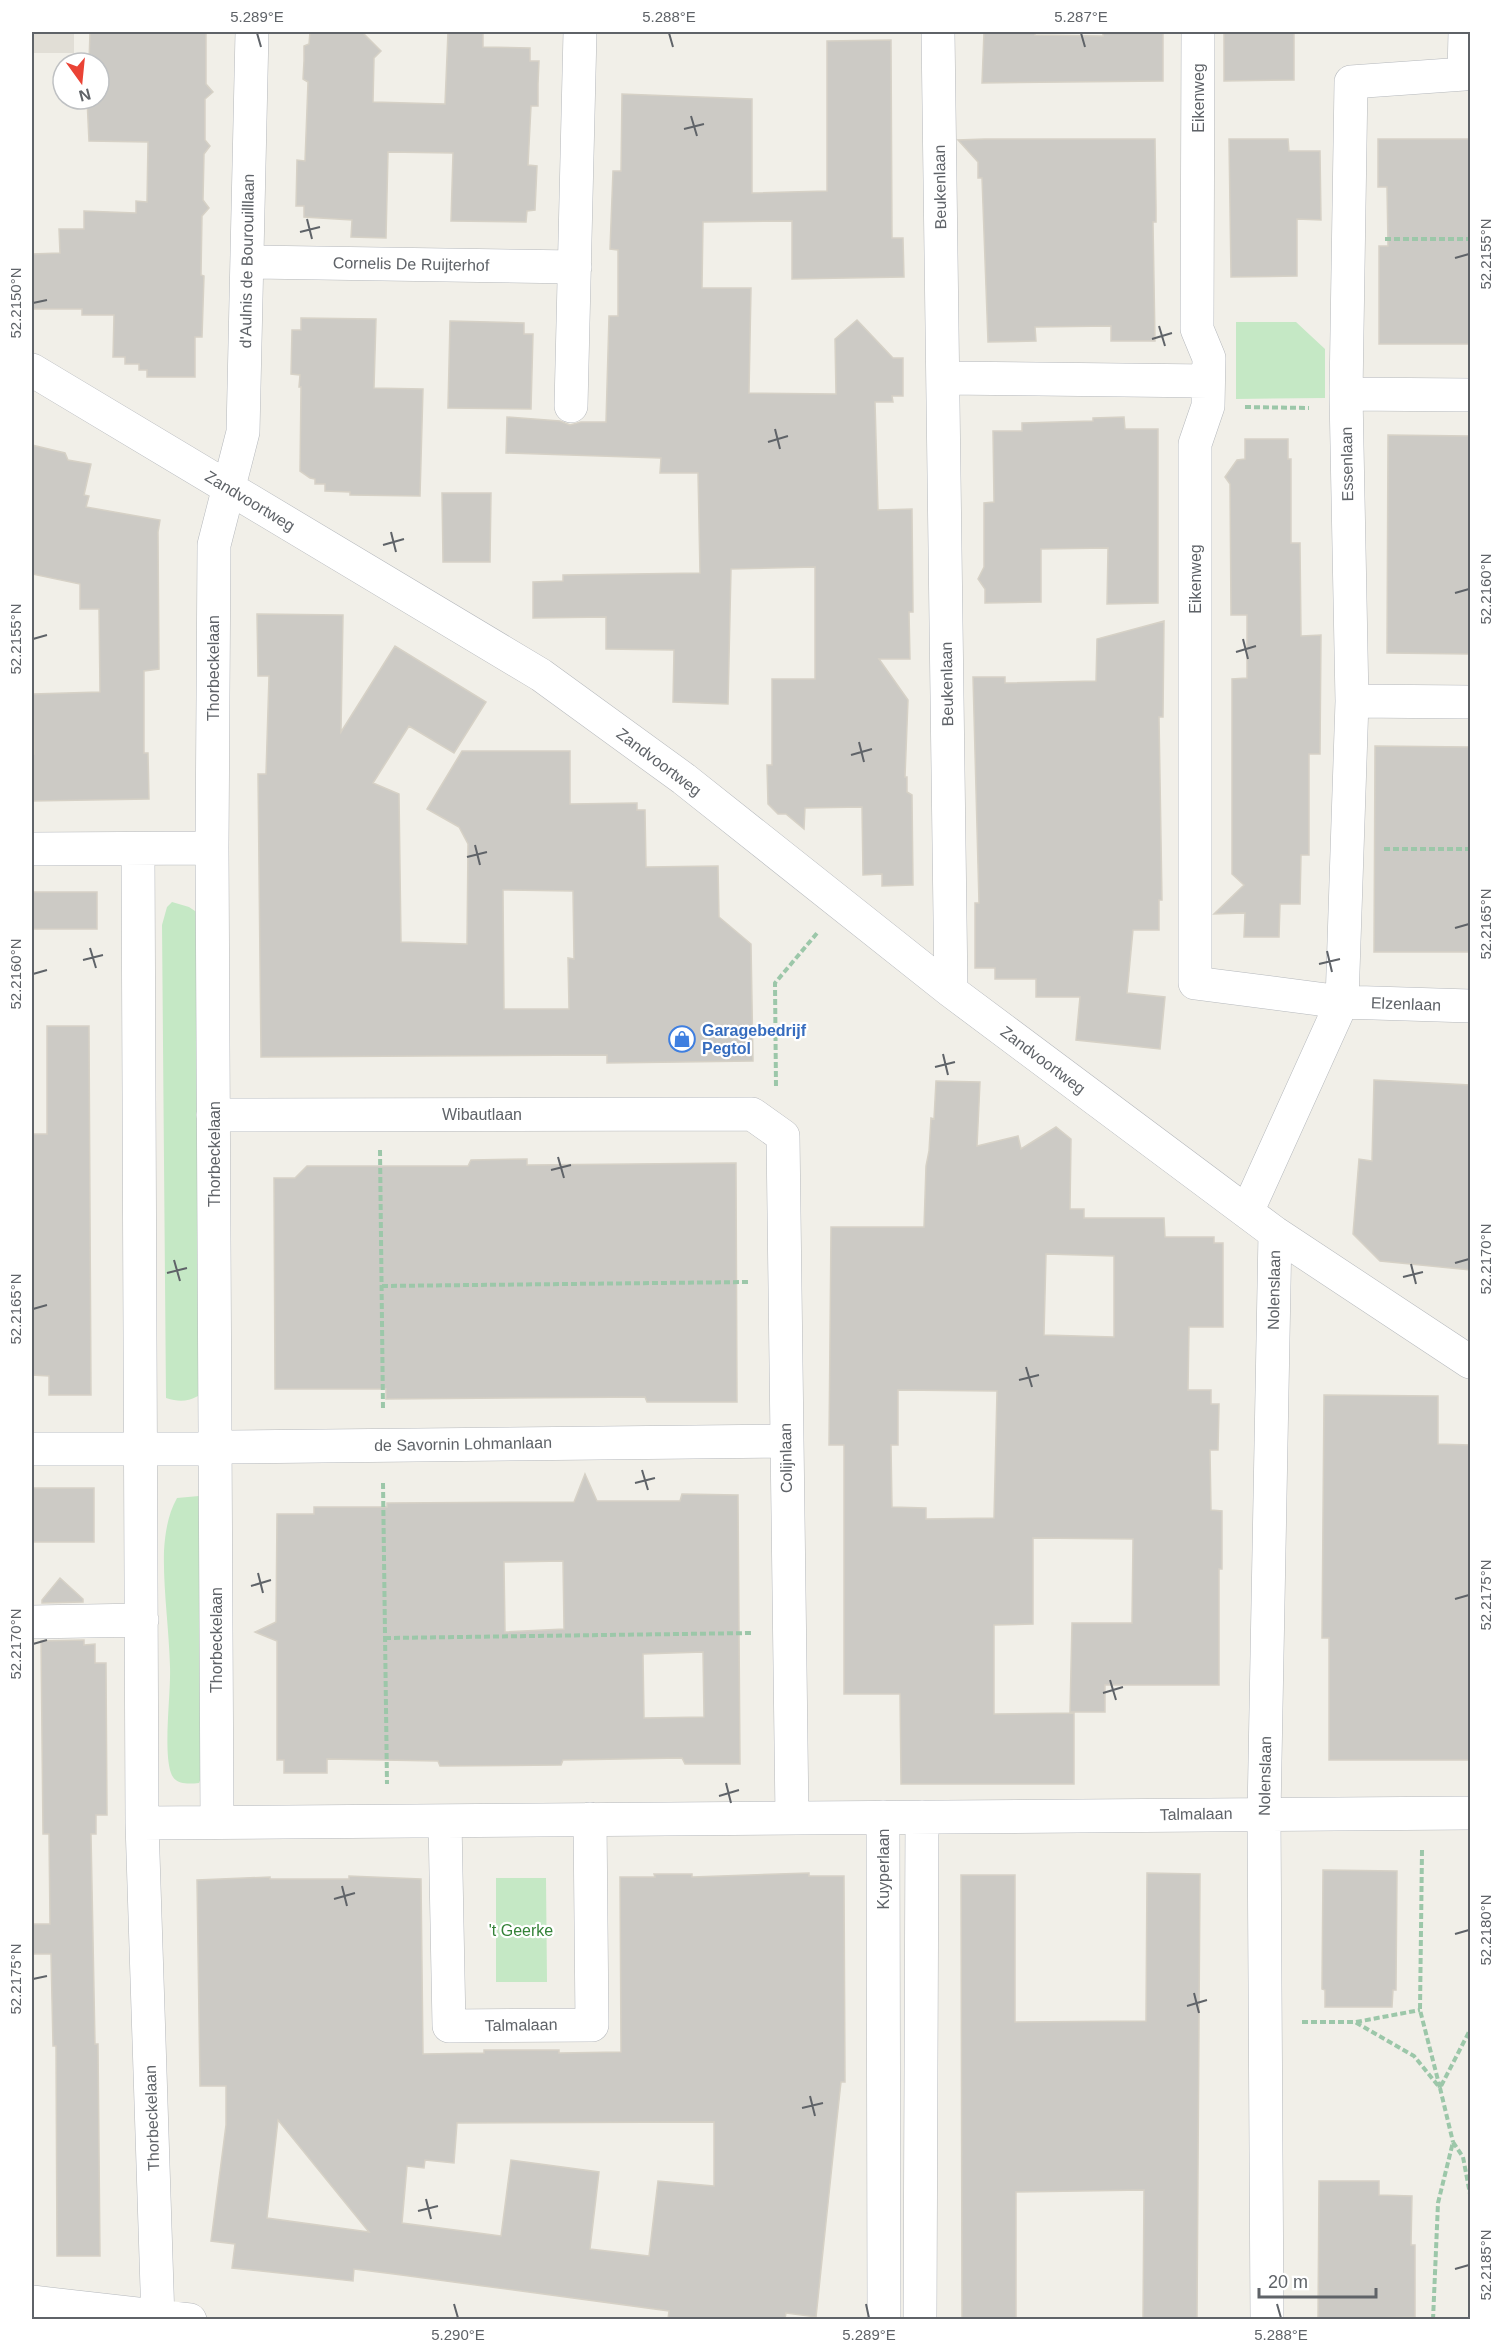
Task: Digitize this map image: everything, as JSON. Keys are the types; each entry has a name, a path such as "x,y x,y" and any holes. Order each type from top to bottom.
{"street":[{"name":"d'Aulnis de Bourouilllaan","path":"229,488 243,432 252,32"},
{"path":"571,406 579,32"},
{"name":"Beukenlaan","path":"938,32 951,991"},
{"name":"Eikenweg","path":"1198,32 1197,329 1209,358 1208,393 1195,444 1195,983 1342,1002"},
{"name":"Essenlaan","path":"1342,1002 1352,701 1346,401 1351,82 1467,74 1465,32"},
{"name":"Cornelis De Ruijterhof","path":"247,262 575,267"},
{"name":"Zandvoortweg","path":"32,370 541,675 684,779 951,991 1275,1233 1470,1362"},
{"path":"943,378 1208,393"},
{"path":"1346,401 1470,395"},
{"name":"Thorbeckelaan","path":"217,1822 212,848 214,544 229,488"},
{"path":"1352,701 1470,702"},
{"path":"32,849 212,848"},
{"name":"Thorbeckelaan","path":"138,849 142,1823 169,2318"},
{"path":"1247,1212 1342,1002"},
{"name":"Elzenlaan","path":"1342,1002 1470,1006"},
{"name":"Wibautlaan","path":"213,1114 764,1123"},
{"name":"Colijnlaan","path":"764,1123 783,1136 792,1818"},
{"name":"Nolenslaan","path":"1267,2319 1264,1814 1275,1233"},
{"name":"de Savornin Lohmanlaan","path":"141,1448 215,1449 786,1441"},
{"path":"32,1449 141,1448"},
{"path":"32,1622 142,1620"},
{"name":"Talmalaan","path":"922,1817 1470,1813"},
{"path":"142,1823 883,1817"},
{"name":"Kuyperlaan","path":"884,2319 883,1817 922,1817"},
{"path":"920,2319 922,1817"},
{"name":"Talmalaan","path":"445,1821 449,2026 592,2025 590,1819"},
{"path":"32,2302 169,2318"}],"path":[{"path":"1348,238 1470,239"},
{"path":"1208,393 1346,401"},
{"path":"1347,848 1470,849"},
{"path":"764,1123 775,983 841,903"},
{"path":"382,1286 784,1282"},
{"path":"385,1638 789,1633"},
{"path":"1422,1813 1420,2010 1453,2142 1463,2157 1470,2162"},
{"path":"1265,2022 1355,2022 1420,2010"},
{"path":"1355,2022 1414,2056 1440,2088"},
{"path":"1440,2088 1470,2030"},
{"path":"1433,2319 1438,2203 1453,2142"},
{"path":"1463,2157 1470,2194"}],"shaded area":[{"path":"32,32 74,32 74,51 32,53"}],"green space":[{"path":"1236,322 1296,322 1325,349 1325,398 1236,399"},
{"path":"172,902 189,907 198,913 205,1321 198,1396 182,1401 166,1398 162,925 167,907"},
{"path":"199,1496 204,1771 199,1783 186,1783 179,1782 173,1777 169,1763 167,1736 170,1667 164,1551 171,1510 177,1498"},
{"name":"'t Geerke","path":"496,1878 546,1878 547,1982 496,1982"}],"building":[{"path":"90,32 206,32 206,84 213,92 205,99 205,140 210,146 204,154 203,200 209,208 202,216 201,275 204,276 202,337 195,337 195,377 147,377 147,370 139,370 139,364 125,364 125,357 113,357 114,315 82,315 82,309 32,309 32,254 60,253 59,229 84,229 84,211 136,213 136,201 147,202 148,142 89,141 88,111 111,111 111,51 89,51"},
{"path":"310,32 362,32 381,51 374,58 373,102 445,104 448,32 483,32 483,47 530,48 530,61 539,61 538,106 531,106 528,165 537,166 535,210 527,211 526,222 451,221 453,153 388,152 386,238 351,237 352,220 304,217 304,206 296,206 297,160 305,161 308,82 303,79 304,46 309,44"},
{"path":"984,32 1103,36 1103,32 1163,32 1163,81 982,83"},
{"path":"1224,32 1294,33 1294,80 1224,81"},
{"path":"891,40 892,238 903,238 904,277 792,279 792,221 703,222 702,288 751,288 749,393 836,394 835,339 857,320 893,358 903,358 903,396 892,396 893,402 875,402 878,510 912,509 913,612 909,612 910,659 879,659 908,700 905,777 907,777 907,792 912,795 913,885 882,886 882,874 863,875 862,807 805,808 804,829 786,814 778,814 768,804 767,765 772,765 772,679 815,679 815,567 731,569 728,704 673,702 674,650 606,649 606,617 533,618 533,582 563,581 563,575 700,573 698,473 660,473 661,458 506,453 507,417 560,421 570,425 581,422 606,422 609,316 618,316 618,250 610,249 613,171 621,171 622,94 752,99 752,193 827,191 827,41"},
{"path":"1155,139 1156,222 1153,222 1155,341 1111,341 1111,326 1035,327 1036,341 988,342 982,178 978,178 978,162 958,140"},
{"path":"1229,139 1288,139 1289,151 1320,151 1321,220 1297,219 1297,276 1231,277"},
{"path":"1378,139 1470,139 1470,344 1379,344 1379,246 1388,246 1387,187 1378,187"},
{"path":"301,318 376,319 374,388 423,389 420,496 350,495 350,492 325,491 325,484 315,484 315,479 300,471 300,375 291,374 292,330 301,330"},
{"path":"450,321 524,323 524,334 533,334 531,409 448,408"},
{"path":"1124,417 1125,429 1158,429 1158,603 1107,604 1108,548 1041,549 1041,602 985,603 985,589 978,579 984,567 984,503 994,502 993,431 1022,431 1022,423 1093,421 1093,418"},
{"path":"1388,435 1470,436 1470,654 1387,653"},
{"path":"1245,439 1288,439 1288,459 1291,459 1291,543 1300,543 1301,636 1321,635 1320,754 1309,754 1309,855 1301,855 1300,904 1280,904 1279,937 1244,937 1245,913 1214,914 1244,885 1232,874 1232,679 1247,678 1247,615 1231,615 1230,484 1225,477 1237,460 1245,459"},
{"path":"32,445 65,453 68,460 91,464 84,495 89,496 86,507 160,520 158,532 159,669 144,671 144,753 148,753 149,799 32,801 33,694 100,692 99,609 80,609 80,584 32,574"},
{"path":"442,493 491,493 490,562 443,562"},
{"path":"257,614 343,615 341,732 395,646 486,702 454,753 409,726 373,783 399,794 401,942 467,944 468,844 459,827 427,809 462,751 570,751 570,804 637,803 637,810 645,810 646,867 718,866 719,917 751,944 753,1061 607,1063 607,1055 261,1057 258,774 266,774 269,676 258,676","holes":["503,890 573,891 574,959 568,958 569,1009 504,1009"]},
{"path":"1164,621 1163,717 1159,717 1162,900 1159,900 1159,930 1133,930 1127,993 1165,997 1160,1049 1076,1040 1080,997 1036,997 1036,979 995,979 995,968 975,968 975,903 979,903 973,677 1005,677 1005,683 1096,681 1097,639"},
{"path":"1375,746 1470,747 1470,952 1374,952"},
{"path":"32,892 97,892 97,929 32,929"},
{"path":"47,1026 89,1026 91,1395 49,1395 49,1376 32,1375 32,1134 47,1134"},
{"path":"1374,1080 1470,1085 1470,1270 1380,1261 1353,1234 1359,1159 1372,1161"},
{"path":"936,1081 980,1082 977,1146 1018,1136 1021,1149 1056,1127 1071,1139 1070,1209 1084,1209 1084,1218 1164,1218 1165,1237 1214,1237 1214,1243 1223,1243 1223,1327 1189,1327 1188,1390 1211,1390 1211,1404 1219,1404 1218,1450 1210,1450 1211,1510 1222,1511 1222,1569 1219,1569 1219,1685 1105,1685 1105,1712 1070,1712 1072,1623 1132,1623 1133,1539 1033,1538 1033,1624 994,1625 994,1714 1074,1713 1074,1784 901,1784 900,1694 844,1694 844,1445 829,1445 831,1227 924,1227 926,1166 931,1118 934,1119","holes":["1046,1254 1114,1256 1114,1337 1044,1335","898,1390 997,1391 994,1518 926,1519 926,1508 892,1507 891,1445 898,1445"]},
{"path":"527,1159 527,1165 736,1163 737,1402 647,1402 645,1397 386,1399 386,1389 275,1389 274,1178 295,1178 307,1166 468,1166 471,1160"},
{"path":"1324,1395 1438,1396 1438,1444 1470,1445 1469,1760 1329,1760 1329,1638 1322,1638"},
{"path":"585,1474 597,1501 680,1501 682,1494 738,1495 740,1764 685,1764 682,1758 563,1760 561,1765 440,1766 438,1761 327,1759 327,1773 284,1773 284,1760 277,1760 277,1641 255,1632 276,1622 277,1514 314,1514 314,1507 387,1507 387,1503 574,1502","holes":["563,1561 564,1629 505,1632 504,1562","703,1652 704,1717 644,1718 643,1654"]},
{"path":"32,1488 94,1488 94,1542 32,1542"},
{"path":"60,1578 83,1599 83,1602 42,1603"},
{"path":"84,1640 84,1645 95,1644 95,1663 106,1663 107,1815 96,1815 96,1834 91,1834 95,2044 98,2044 100,2256 57,2256 56,2046 53,2046 51,1954 32,1954 32,1924 50,1924 49,1834 43,1834 41,1641"},
{"path":"1323,1870 1397,1871 1396,1990 1393,1990 1392,2007 1325,2007 1325,1990 1322,1989"},
{"path":"809,1873 809,1876 844,1876 845,2082 841,2082 816,2317 786,2313 785,2319 668,2319 669,2311 354,2269 353,2281 232,2268 235,2244 211,2241 226,2125 226,2086 200,2086 197,1880 270,1877 270,1879 349,1879 349,1876 421,1879 423,2054 484,2053 484,2050 559,2050 559,2053 621,2052 620,1877 692,1874 692,1877","holes":["278,2120 369,2232 267,2218","714,2122 714,2186 658,2181 649,2256 590,2249 599,2172 511,2160 501,2236 402,2223 407,2166 424,2168 425,2160 454,2163 457,2123"]},
{"path":"1147,1873 1200,1874 1197,2319 1143,2319 1144,2190 1016,2192 1016,2319 962,2319 961,1875 1015,1875 1015,2022 1146,2021"},
{"path":"1319,2181 1379,2181 1379,2195 1412,2196 1411,2245 1415,2245 1415,2317 1318,2319"}],"place":[{"name":"Garagebedrijf Pegtol","path":"682,1039"}]}
